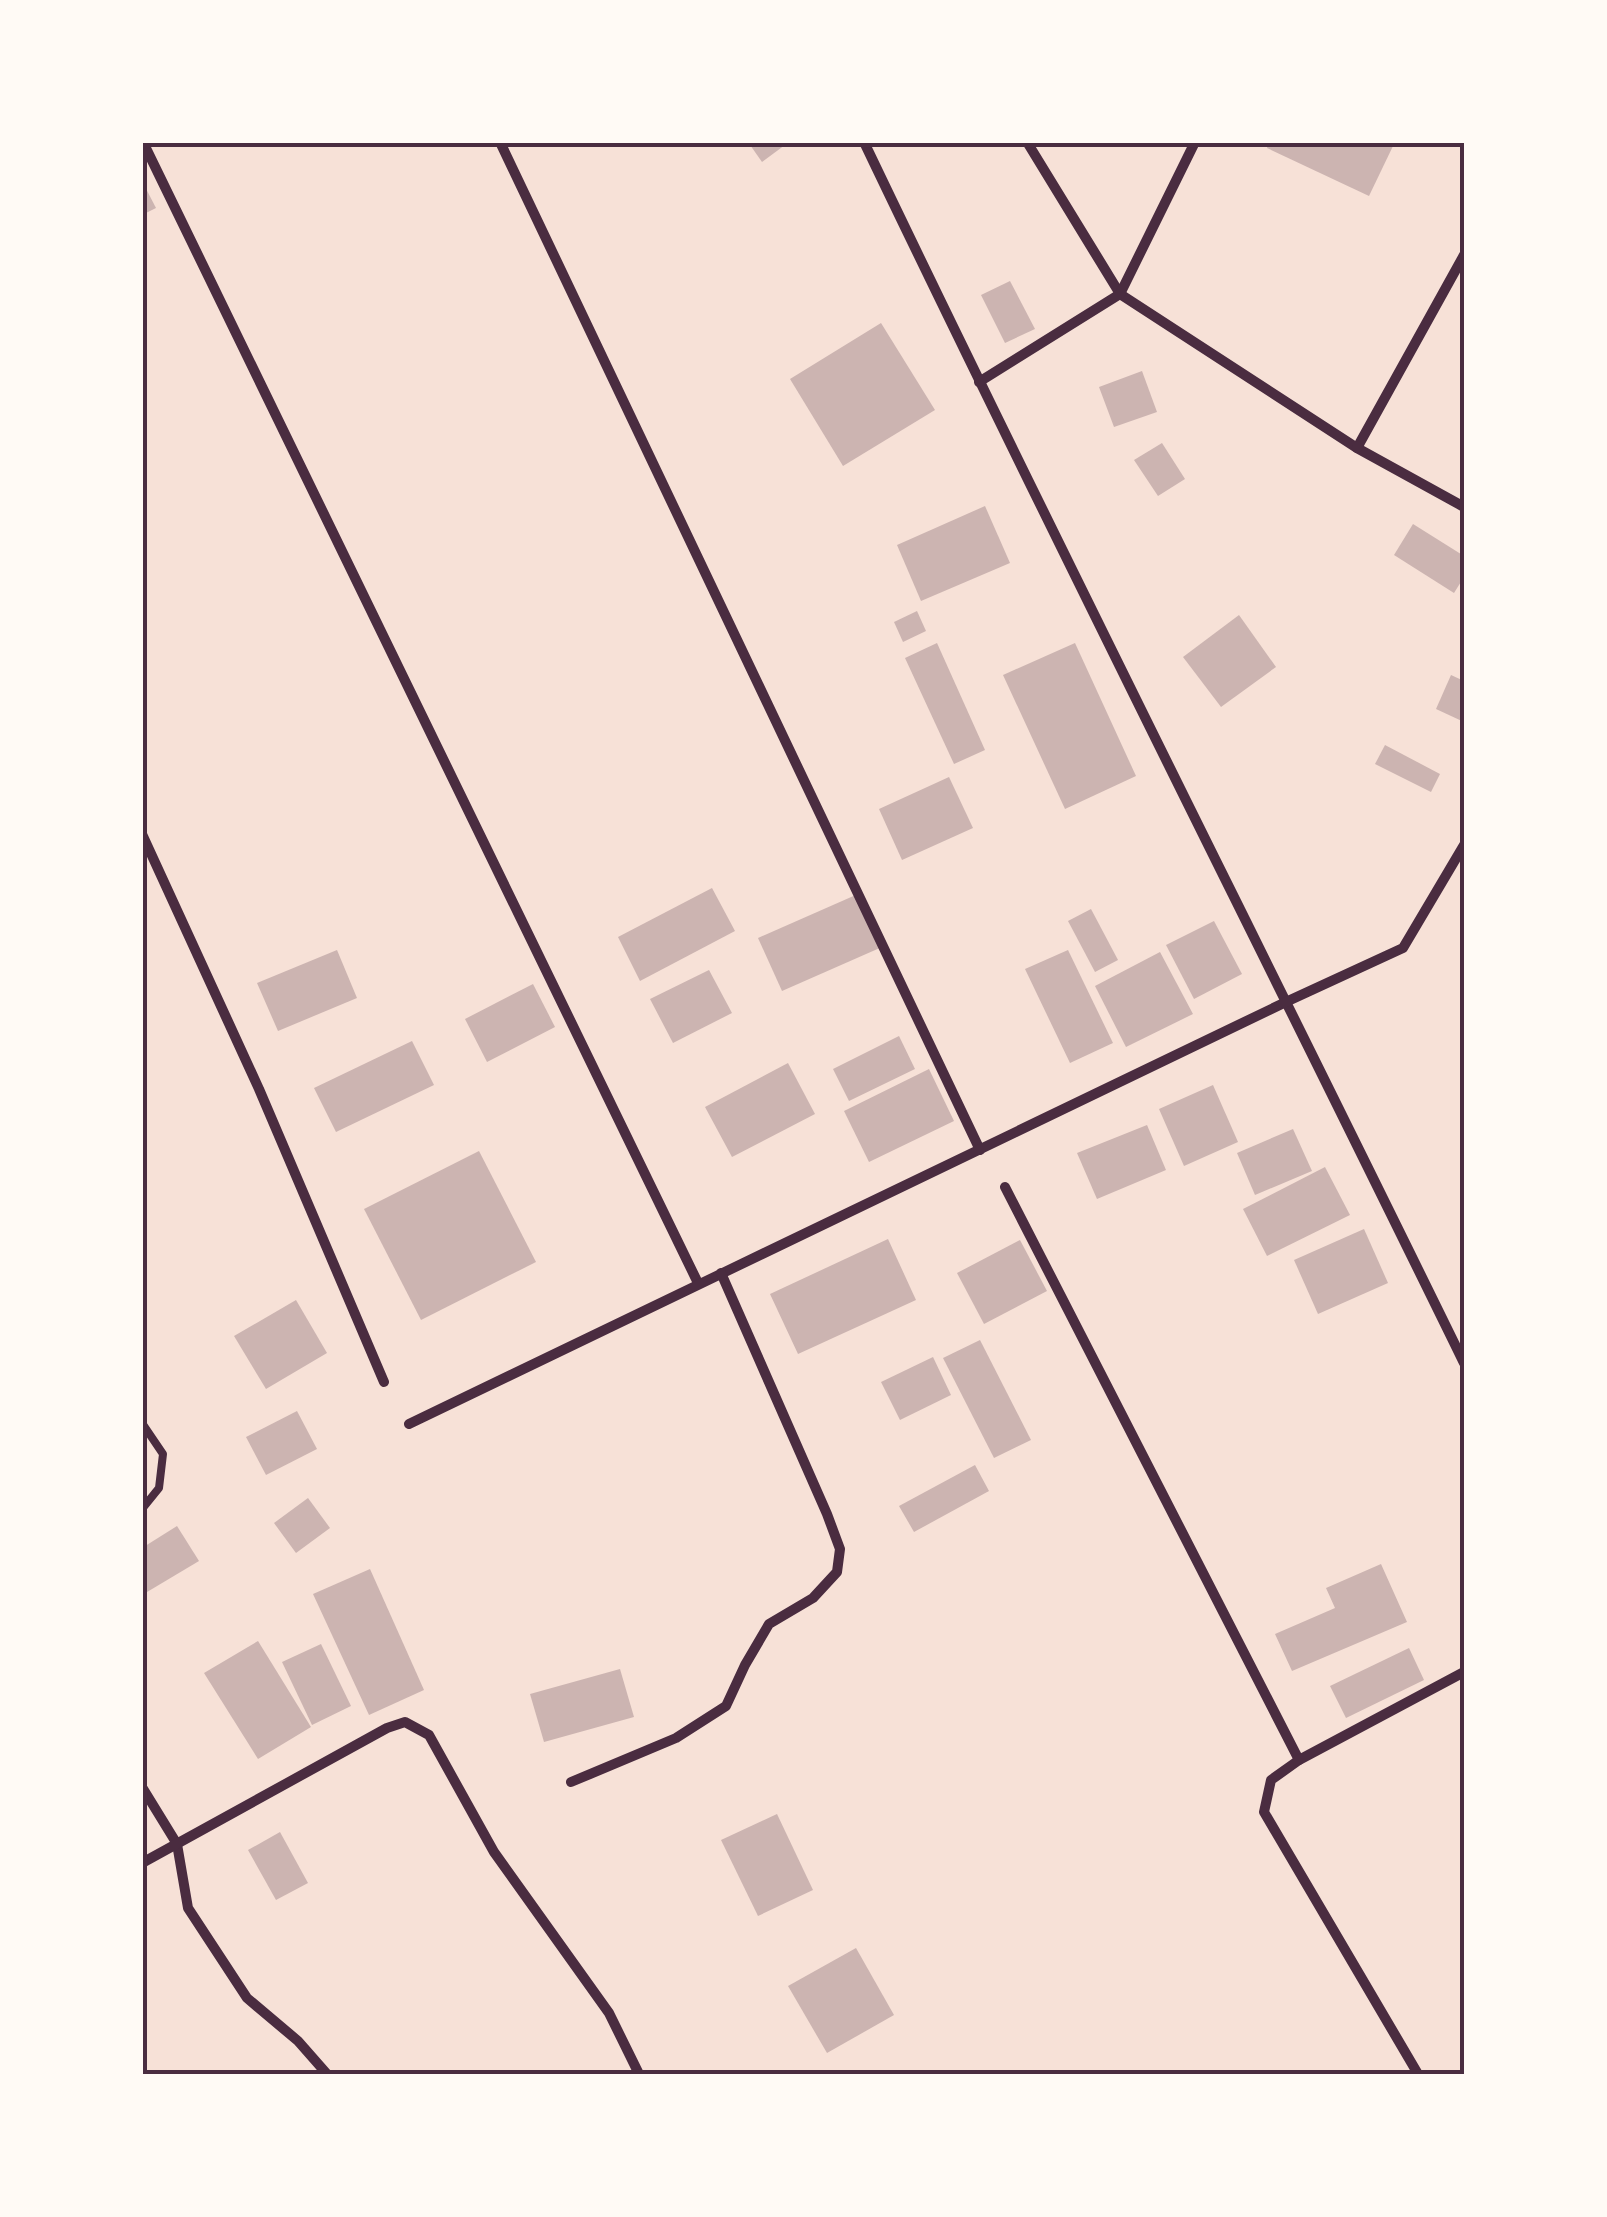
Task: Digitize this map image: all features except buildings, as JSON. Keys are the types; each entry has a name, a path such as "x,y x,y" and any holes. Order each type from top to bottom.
{"street":[{"path":"143,142 698,1283"},
{"path":"500,142 980,1150"},
{"path":"864,142 1464,1363"},
{"path":"1026,142 1120,294 1357,448 1464,507"},
{"path":"979,382 1120,294 1195,142"},
{"path":"1357,448 1464,255"},
{"path":"142,834 259,1088 384,1382"},
{"path":"409,1424 1402,948 1464,845"},
{"path":"1006,1187 1299,1760"},
{"path":"571,1782 676,1738 726,1706 769,1624 813,1598 838,1572 840,1549 827,1514 721,1273"},
{"path":"1418,2074 1264,1812 1271,1780 1299,1760 1464,1672"},
{"path":"142,1863 386,1728 405,1722 430,1734 494,1852 609,2013 640,2074"},
{"path":"142,1787 177,1844 188,1908 220,1958 247,1998 298,2041 327,2074"}],"lane":[{"path":"142,1423 163,1454 159,1488 142,1509"}]}
